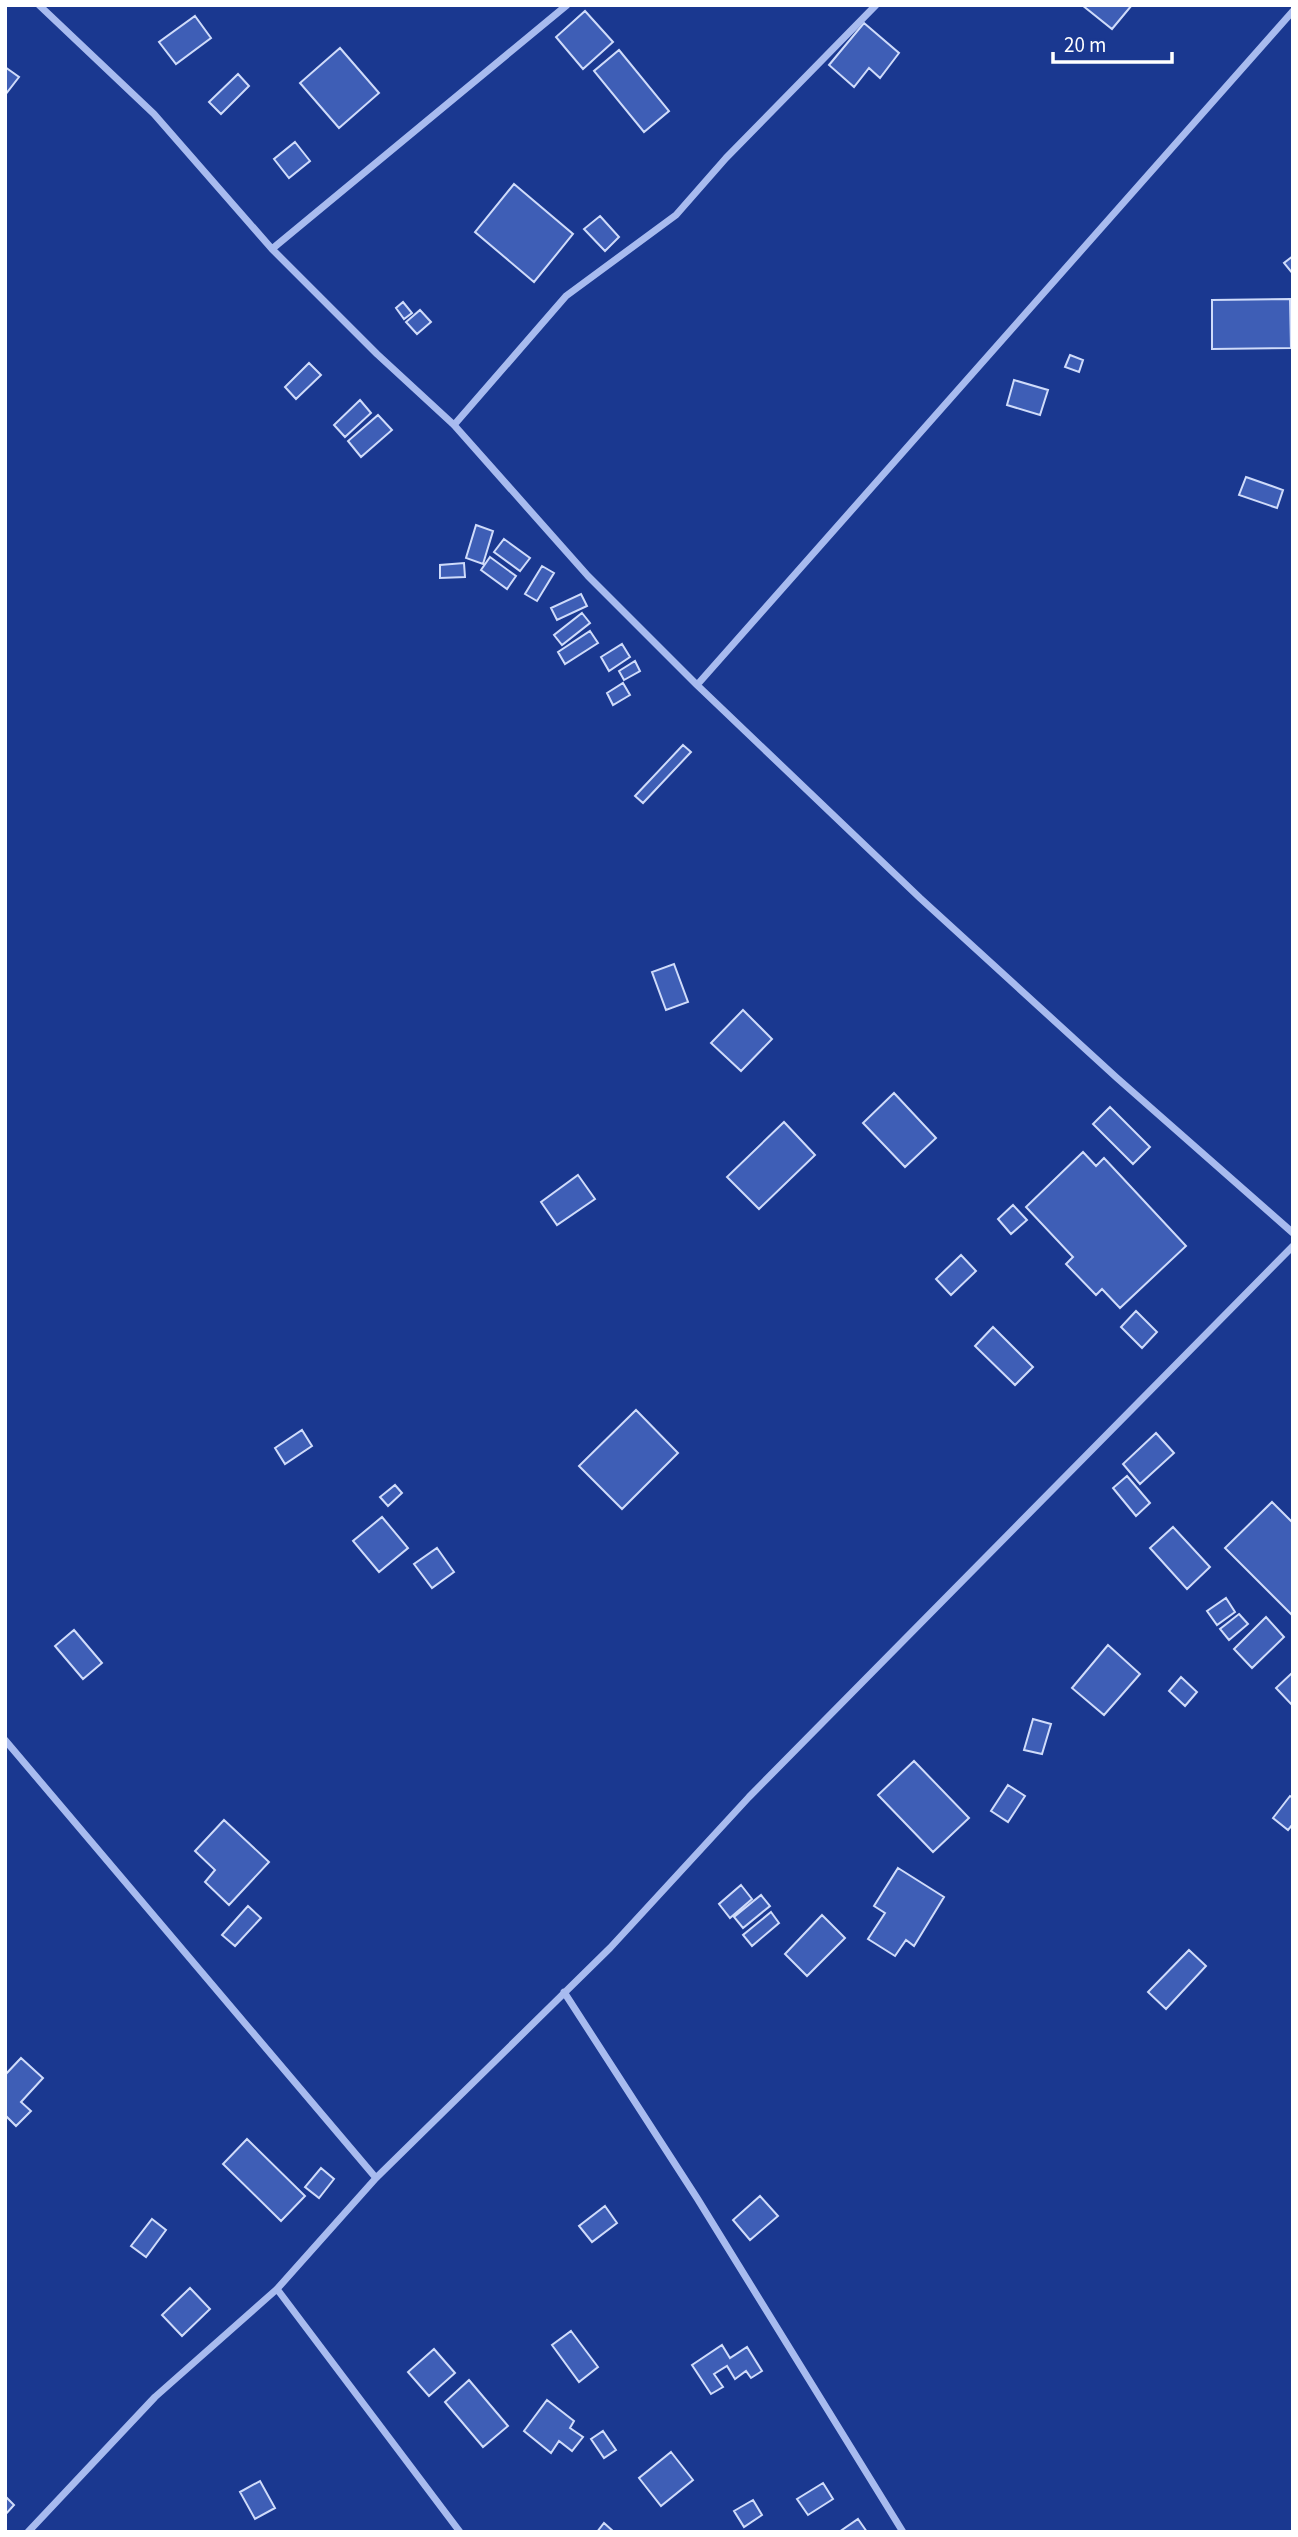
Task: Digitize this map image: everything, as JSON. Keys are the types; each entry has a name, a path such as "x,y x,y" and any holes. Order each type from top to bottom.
{"street":[{"path":"39,5 154,114 272,248 377,354 454,425 587,576 697,685 920,898 1117,1078 1293,1233"},
{"path":"272,248 567,5"},
{"path":"454,425 566,296 676,215 726,158 876,5"},
{"path":"697,685 1293,11"},
{"path":"28,2532 155,2397 277,2290 376,2178 610,1948 749,1797 1293,1245"},
{"path":"5,1740 376,2178"},
{"path":"564,1993 704,2210 904,2532"},
{"path":"277,2290 460,2532"}],"building":[{"path":"1082,5 1132,5 1112,29"},
{"path":"585,11 613,42 583,69 556,37"},
{"path":"195,16 211,38 176,64 159,42"},
{"path":"864,23 899,53 880,78 869,68 854,87 829,65"},
{"path":"340,48 379,93 339,128 300,83"},
{"path":"619,50 669,111 644,132 594,71"},
{"path":"5,67 19,77 5,95"},
{"path":"238,74 249,86 221,114 209,102"},
{"path":"295,142 310,161 289,178 274,159"},
{"path":"514,184 573,234 534,282 475,232"},
{"path":"600,216 619,237 605,251 584,229"},
{"path":"1293,256 1293,274 1284,263"},
{"path":"1290,299 1291,348 1212,349 1212,300"},
{"path":"403,302 412,313 404,319 396,308"},
{"path":"420,310 431,322 417,334 406,322"},
{"path":"1070,355 1083,360 1079,372 1065,367"},
{"path":"309,363 321,375 296,399 285,387"},
{"path":"1014,380 1048,390 1040,415 1007,405"},
{"path":"360,400 371,413 345,437 334,425"},
{"path":"378,415 392,430 361,457 348,441"},
{"path":"1246,477 1283,490 1277,508 1239,495"},
{"path":"476,525 493,531 483,564 466,558"},
{"path":"504,539 530,558 520,571 494,552"},
{"path":"490,557 516,576 507,589 481,570"},
{"path":"464,563 465,577 440,578 440,565"},
{"path":"542,566 554,573 537,601 525,594"},
{"path":"581,594 587,606 557,620 551,608"},
{"path":"582,613 590,623 562,645 554,635"},
{"path":"590,631 598,643 565,664 558,652"},
{"path":"622,644 630,657 609,671 601,657"},
{"path":"635,661 640,671 624,680 619,671"},
{"path":"623,683 630,695 613,705 607,693"},
{"path":"683,745 691,752 643,803 635,796"},
{"path":"674,964 688,1002 666,1010 652,972"},
{"path":"743,1010 772,1039 741,1071 711,1043"},
{"path":"894,1093 936,1138 905,1167 863,1123"},
{"path":"1110,1107 1150,1147 1133,1164 1093,1124"},
{"path":"784,1122 815,1155 759,1209 727,1177"},
{"path":"1083,1152 1096,1166 1104,1158 1186,1246 1120,1308 1102,1289 1096,1295 1066,1264 1073,1257 1026,1207"},
{"path":"578,1175 595,1199 557,1225 541,1202"},
{"path":"1013,1205 1027,1220 1011,1234 998,1219"},
{"path":"961,1255 976,1271 951,1295 936,1279"},
{"path":"1136,1311 1157,1332 1142,1348 1121,1327"},
{"path":"993,1327 1033,1367 1015,1385 975,1346"},
{"path":"636,1410 678,1453 622,1509 579,1466"},
{"path":"302,1430 312,1446 285,1464 275,1448"},
{"path":"1156,1433 1174,1453 1140,1484 1123,1464"},
{"path":"1127,1476 1150,1503 1136,1516 1113,1488"},
{"path":"395,1485 402,1493 388,1506 380,1497"},
{"path":"1272,1502 1293,1523 1293,1616 1225,1548"},
{"path":"382,1517 408,1548 379,1572 353,1541"},
{"path":"1173,1527 1210,1567 1187,1589 1150,1548"},
{"path":"437,1548 454,1572 432,1588 414,1564"},
{"path":"1226,1598 1235,1612 1217,1625 1207,1611"},
{"path":"1239,1614 1248,1624 1229,1640 1220,1629"},
{"path":"1266,1617 1284,1637 1252,1668 1234,1649"},
{"path":"74,1630 102,1663 83,1679 55,1646"},
{"path":"1108,1645 1140,1674 1104,1715 1072,1688"},
{"path":"1293,1672 1293,1706 1276,1688"},
{"path":"1181,1677 1197,1692 1185,1706 1169,1691"},
{"path":"1033,1719 1051,1724 1042,1754 1024,1750"},
{"path":"914,1761 969,1818 933,1852 878,1795"},
{"path":"1008,1785 1025,1796 1008,1822 991,1811"},
{"path":"1290,1796 1293,1798 1293,1824 1288,1830 1273,1818"},
{"path":"224,1820 269,1862 229,1905 205,1882 215,1870 195,1851"},
{"path":"898,1868 944,1897 914,1946 906,1940 895,1956 868,1939 885,1913 874,1906"},
{"path":"741,1885 752,1899 730,1918 719,1904"},
{"path":"761,1895 770,1906 743,1928 734,1917"},
{"path":"248,1906 261,1918 235,1946 222,1935"},
{"path":"771,1912 779,1923 752,1946 743,1935"},
{"path":"822,1915 845,1938 807,1976 785,1954"},
{"path":"1189,1950 1206,1966 1166,2009 1148,1992"},
{"path":"21,2058 43,2078 21,2102 31,2111 16,2126 5,2115 5,2075"},
{"path":"247,2139 305,2196 281,2221 223,2164"},
{"path":"321,2168 334,2179 319,2198 305,2187"},
{"path":"760,2196 778,2216 750,2240 733,2220"},
{"path":"605,2206 617,2223 592,2242 579,2226"},
{"path":"152,2219 166,2230 146,2257 131,2246"},
{"path":"190,2288 210,2309 182,2336 162,2315"},
{"path":"571,2331 598,2367 579,2382 552,2345"},
{"path":"722,2345 730,2358 747,2347 762,2371 751,2378 746,2371 735,2379 727,2366 714,2374 723,2387 711,2394 692,2365"},
{"path":"434,2349 455,2373 429,2396 408,2372"},
{"path":"469,2380 508,2426 483,2447 445,2402"},
{"path":"547,2400 574,2421 570,2428 583,2437 572,2451 559,2441 551,2453 524,2431"},
{"path":"603,2431 616,2450 604,2458 591,2439"},
{"path":"671,2452 693,2480 661,2506 639,2478"},
{"path":"260,2481 275,2508 255,2519 240,2492"},
{"path":"823,2483 833,2499 808,2515 797,2499"},
{"path":"5,2496 14,2505 5,2515"},
{"path":"753,2500 762,2515 744,2527 734,2511"},
{"path":"858,2519 867,2532 839,2532"},
{"path":"604,2523 614,2532 597,2532"}]}
